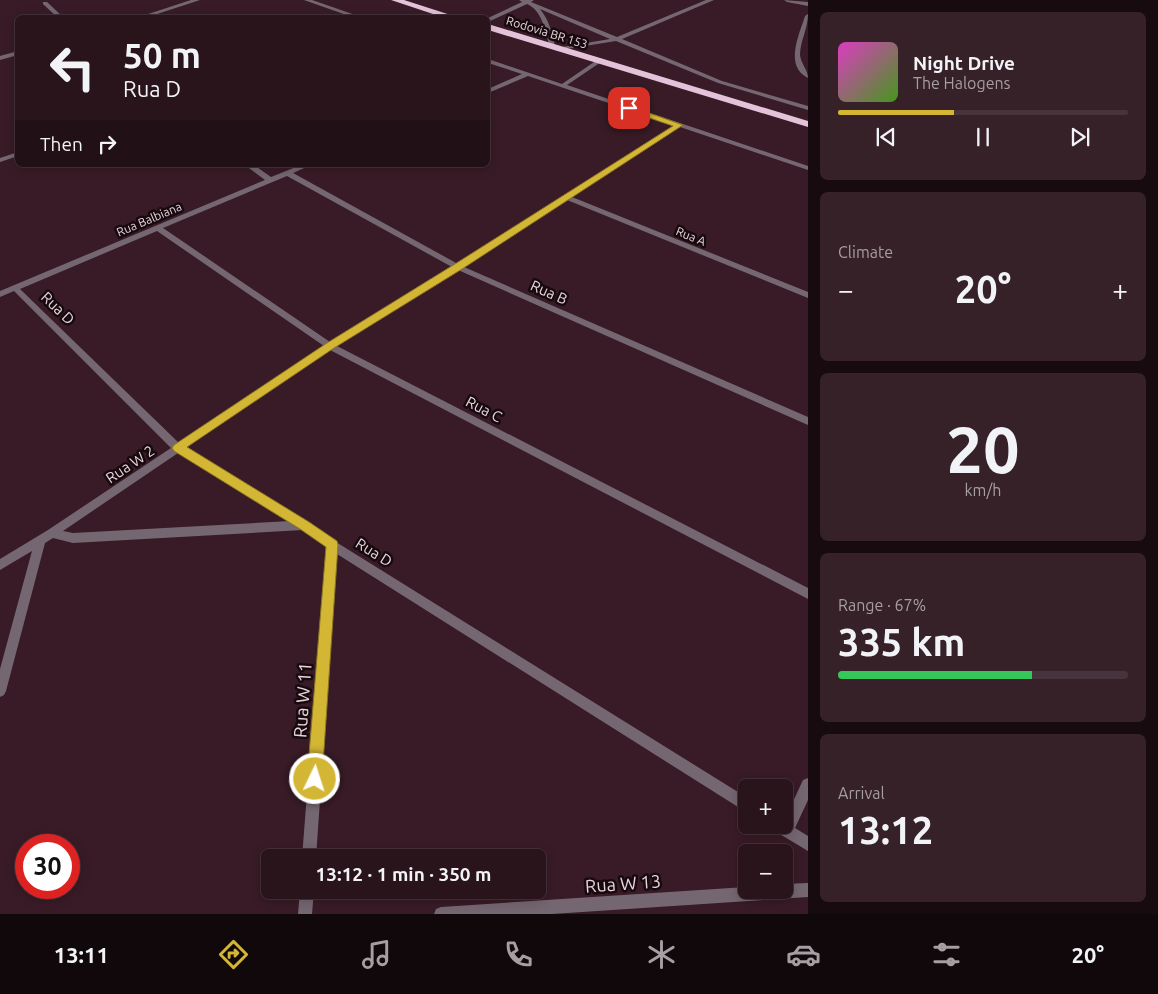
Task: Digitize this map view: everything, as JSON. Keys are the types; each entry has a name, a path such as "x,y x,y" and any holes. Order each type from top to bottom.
{"highway":[{"path":"395,0 446,15"},
{"name":"Rodovia BR 153","path":"490,27 808,124"}],"street":[{"path":"148,15 197,0"},
{"path":"307,0 353,15"},
{"path":"562,49 618,38 711,0"},
{"path":"787,0 808,4"},
{"path":"527,1 541,12 548,26 552,46"},
{"path":"490,19 527,1 720,82 808,108"},
{"path":"45,2 59,15"},
{"path":"808,16 796,56 802,71 808,76"},
{"path":"0,58 15,54"},
{"path":"562,86 599,61"},
{"path":"490,62 808,168"},
{"path":"490,90 526,75"},
{"name":"Rua W 2","path":"0,565 47,536 330,346 679,125"},
{"path":"0,160 15,155"},
{"path":"252,167 270,180"},
{"name":"Rua Balbiana","path":"0,294 302,167"},
{"name":"Rua B","path":"287,173 458,266 808,421"},
{"name":"Rua A","path":"565,197 808,295"},
{"name":"Rua C","path":"158,228 330,346 808,594"},
{"name":"Rua D","path":"14,288 178,448 305,525 332,545 738,800"},
{"path":"0,691 47,536 73,538 305,525"},
{"name":"Rua W 11","path":"310,849 332,545"},
{"path":"793,811 808,785"},
{"path":"792,834 808,844"},
{"name":"Rua W 13","path":"441,914 808,890"},
{"path":"305,914 306,899"}],"route":[{"path":"315,779 332,545 305,525 178,448 330,346 679,125 629,108"}]}
